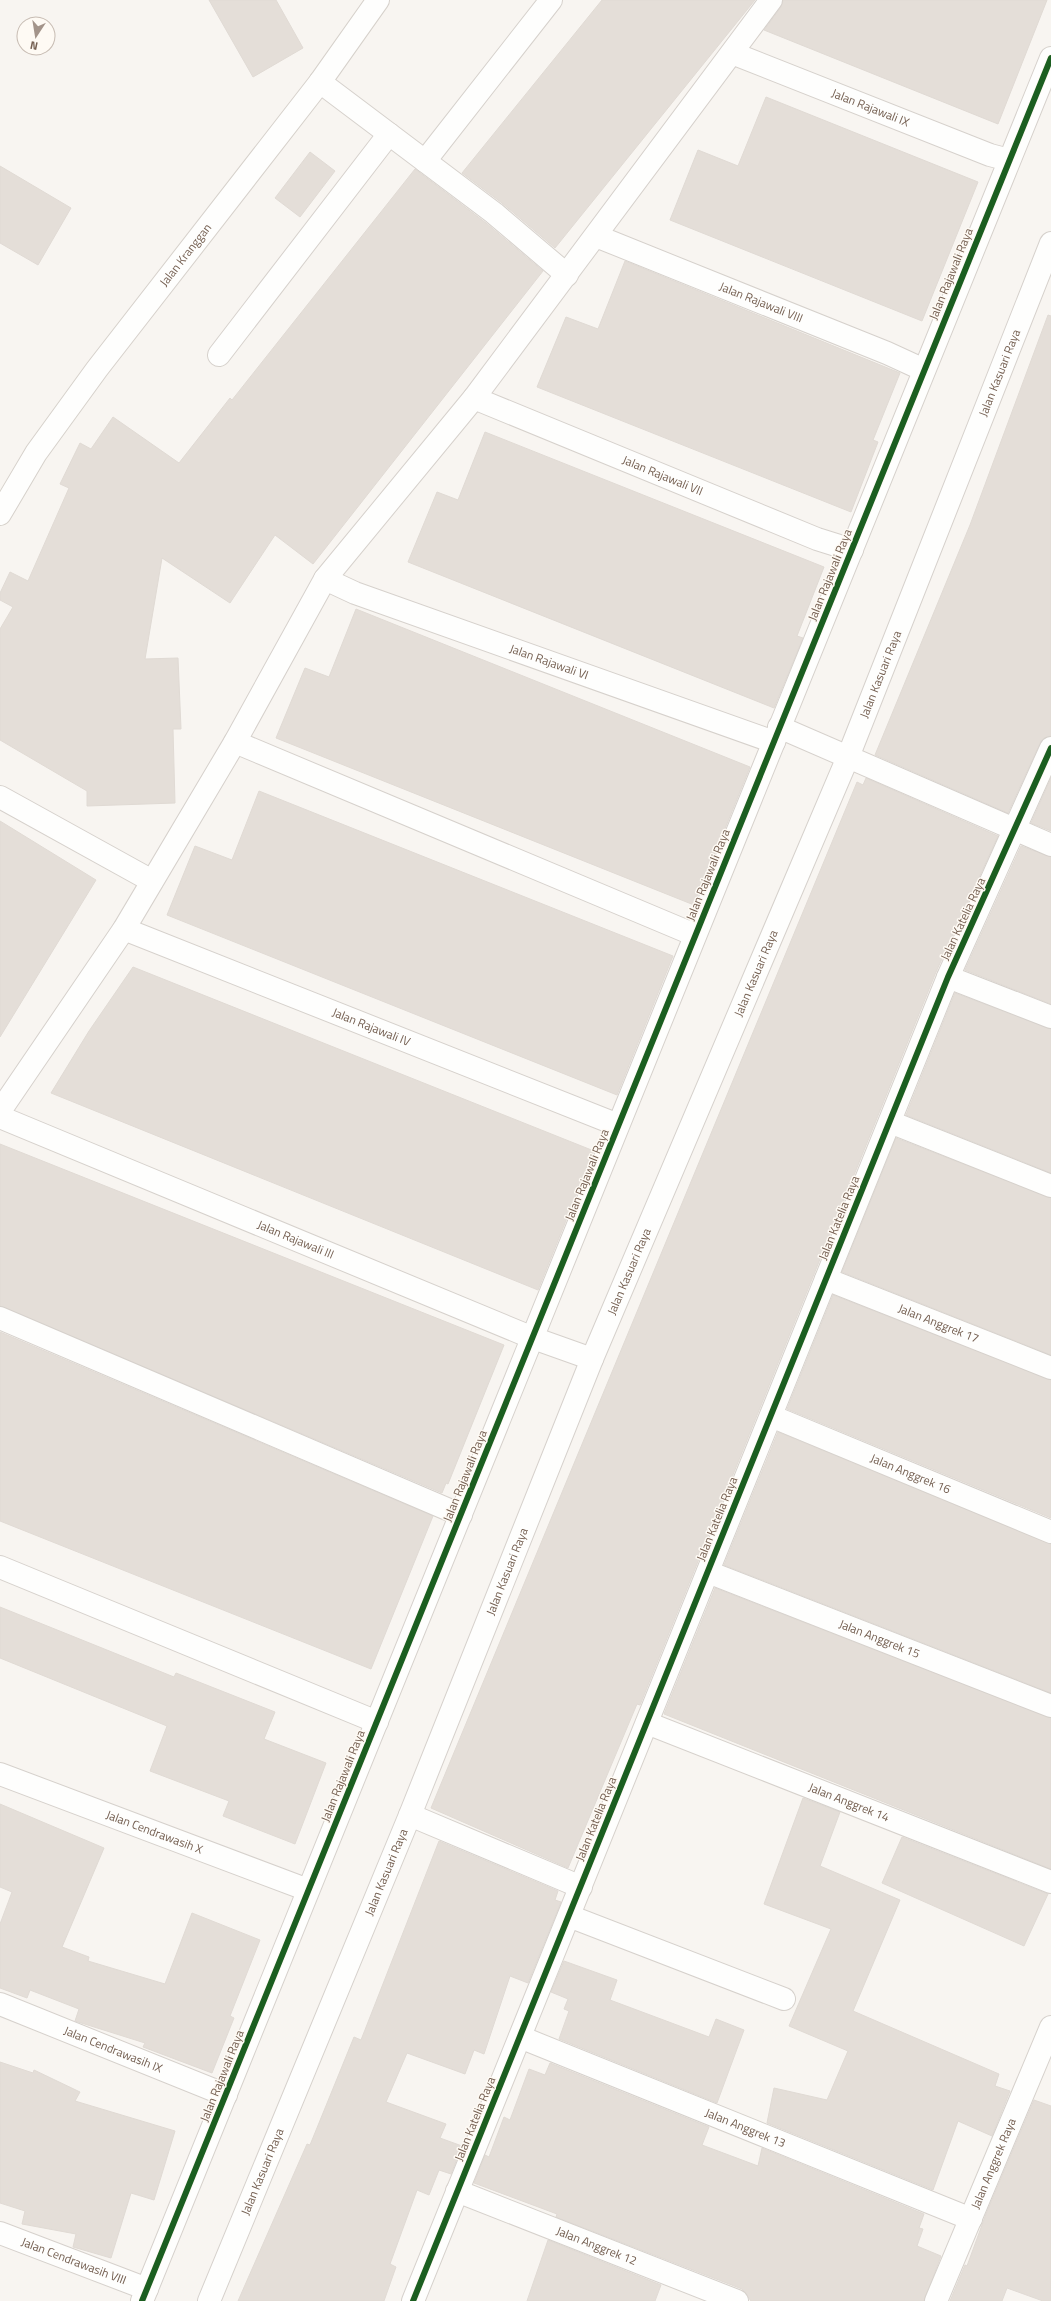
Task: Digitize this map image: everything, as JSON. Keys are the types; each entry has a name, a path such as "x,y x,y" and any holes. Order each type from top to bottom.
{"street":[{"name":"Jalan Kranggan","path":"0,514 36,453 97,369 320,82 378,0"},
{"path":"425,161 551,0"},
{"path":"0,1111 124,929 235,742 325,579 474,398 771,0"},
{"name":"Jalan Rajawali IX","path":"732,54 990,155 1010,160"},
{"name":"Jalan Rajawali Raya","path":"145,2295 1051,58"},
{"path":"320,82 494,213 567,275"},
{"path":"219,355 389,134"},
{"name":"Jalan Rajawali VIII","path":"596,236 887,353 924,370"},
{"name":"Jalan Kasuari Raya","path":"209,2301 410,1815 592,1359 848,757 1051,243"},
{"name":"Jalan Rajawali VII","path":"474,398 817,539 852,550"},
{"name":"Jalan Rajawali VI","path":"325,579 355,593 848,757 1051,845"},
{"path":"235,742 695,935"},
{"name":"Jalan Katelia Raya","path":"413,2301 948,977 1016,831 1051,748"},
{"path":"0,797 152,881"},
{"name":"Jalan Rajawali IV","path":"124,929 618,1125"},
{"path":"948,977 1051,1018"},
{"name":"Jalan Rajawali III","path":"0,1117 533,1338 592,1359"},
{"path":"890,1122 1051,1186"},
{"name":"Jalan Anggrek 17","path":"826,1279 1051,1368"},
{"path":"0,1318 461,1514"},
{"name":"Jalan Anggrek 16","path":"771,1416 1051,1532"},
{"path":"0,1567 377,1722"},
{"name":"Jalan Anggrek 15","path":"708,1572 1051,1706"},
{"name":"Jalan Anggrek 14","path":"647,1723 1051,1882"},
{"name":"Jalan Cendrawasih X","path":"0,1774 308,1890"},
{"path":"410,1815 581,1887"},
{"path":"568,1916 784,1999"},
{"name":"Jalan Cendrawasih IX","path":"0,2004 226,2095"},
{"name":"Jalan Anggrek Raya","path":"936,2301 970,2219 1046,2055 1051,2027"},
{"name":"Jalan Anggrek 13","path":"520,2037 970,2219"},
{"name":"Jalan Anggrek 12","path":"457,2191 736,2301"},
{"name":"Jalan Cendrawasih VIII","path":"0,2233 145,2295"}],"building":[{"path":"209,0 276,0 303,48 253,77"},
{"path":"602,0 755,0 555,248 502,203 462,173"},
{"path":"783,0 1047,0 998,124 764,30 781,7"},
{"path":"766,97 978,182 922,321 670,220 698,150 738,166"},
{"path":"310,152 335,171 300,217 275,198"},
{"path":"0,166 71,208 38,265 0,243"},
{"path":"415,169 486,223 543,271 313,564 275,535 230,603 162,558 145,659 178,658 181,729 173,729 175,803 87,806 87,791 0,740 0,629 13,607 0,600 0,593 10,572 28,581 69,488 60,484 80,443 91,449 113,417 179,463 230,398 232,400"},
{"path":"625,261 900,373 873,440 878,442 851,512 537,387 566,317 598,329"},
{"path":"1048,315 1051,316 1051,736 1044,738 1040,743 1008,813 875,755 970,525"},
{"path":"485,432 824,567 797,636 803,638 774,708 408,562 437,492 458,500"},
{"path":"356,609 750,767 694,905 276,738 305,668 329,677"},
{"path":"866,778 998,836 936,972 640,1705 637,1704 568,1868 431,1808 857,782 863,785"},
{"path":"1051,778 1051,831 1031,823"},
{"path":"259,791 673,956 617,1095 167,915 195,846 232,860"},
{"path":"0,821 96,880 0,1037"},
{"path":"1021,846 1051,857 1051,1004 965,970"},
{"path":"133,967 594,1151 538,1290 51,1093 89,1031"},
{"path":"955,993 1051,1029 1051,1173 906,1115"},
{"path":"896,1138 1051,1198 1051,1355 842,1272"},
{"path":"0,1144 504,1345 448,1484 446,1483 442,1493 0,1306"},
{"path":"833,1295 1051,1380 1051,1518 787,1409"},
{"path":"0,1332 433,1516 371,1669 0,1521"},
{"path":"778,1432 1051,1544 1051,1693 724,1565"},
{"path":"715,1588 1051,1718 1051,1869 664,1714"},
{"path":"0,1607 174,1677 176,1673 275,1712 264,1739 326,1763 295,1844 223,1816 229,1801 150,1771 167,1726 0,1658"},
{"path":"803,1798 840,1812 820,1866 900,1900 853,2011 999,2074 995,2086 1010,2091 992,2136 958,2121 933,2190 767,2123 774,2088 827,2100 848,2051 789,2026 831,1929 764,1904"},
{"path":"0,1804 104,1848 62,1947 89,1957 88,1961 165,1984 192,1913 260,1940 230,2016 234,2018 212,2073 143,2047 145,2043 75,2021 79,2009 30,1990 27,1998 0,1988 0,1924 12,1892 0,1887"},
{"path":"902,1837 1048,1894 1024,1946 882,1883"},
{"path":"439,1841 558,1891 555,1900 561,1902 528,1983 510,1976 484,2054 474,2050 465,2074 407,2053 386,2102 446,2124 440,2138 462,2146 451,2174 439,2170 429,2195 417,2190 390,2264 396,2267 384,2301 238,2301 307,2144 310,2145 354,2037 361,2040"},
{"path":"564,1961 617,1980 610,2000 709,2037 716,2019 744,2030 717,2103 559,2039 569,2011 564,2009 568,1999 551,1992"},
{"path":"0,2062 33,2073 34,2070 80,2092 75,2101 175,2131 154,2200 131,2193 111,2258 73,2247 76,2234 22,2224 25,2211 0,2203"},
{"path":"550,2063 709,2127 702,2145 758,2166 762,2148 924,2214 919,2228 923,2229 917,2246 941,2256 924,2301 751,2301 742,2289 556,2217 557,2214 474,2183 485,2155 489,2157 504,2117 510,2120 529,2069 545,2075"},
{"path":"1034,2100 1051,2106 1051,2301 1043,2301 1007,2288 1002,2301 950,2301 965,2265 967,2266 986,2214"},
{"path":"548,2240 661,2285 655,2301 527,2301"}],"cycle path":[{"path":"142,2301 1051,58"},
{"path":"413,2301 948,977 1051,748"}]}
